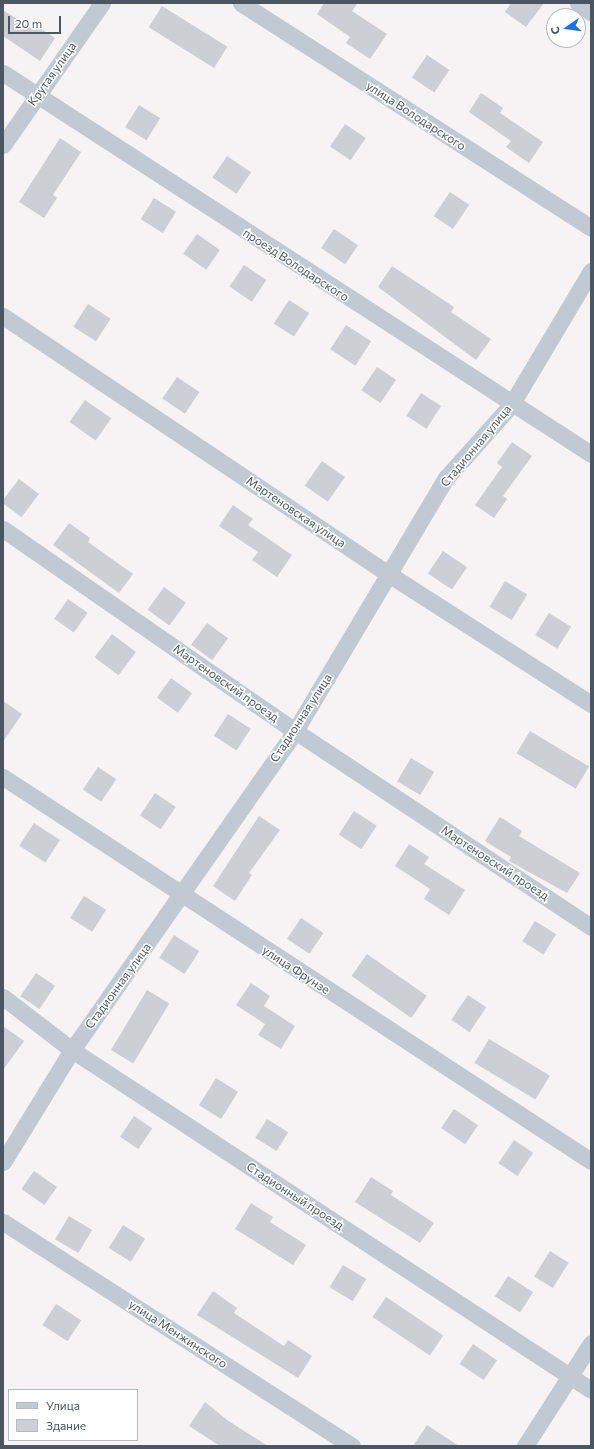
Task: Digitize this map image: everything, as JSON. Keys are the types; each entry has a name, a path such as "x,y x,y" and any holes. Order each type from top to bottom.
{"street":[{"name":"Крутая улица","path":"3,145 102,3"},
{"name":"улица Володарского","path":"241,3 591,228"},
{"path":"578,3 591,12"},
{"name":"проезд Володарского","path":"3,73 511,405 591,454"},
{"name":"Стадионная улица","path":"3,1162 72,1050 183,896 295,731 390,575 446,478 511,405 591,271"},
{"name":"Мартеновская улица","path":"3,316 390,575 591,704"},
{"name":"Мартеновский проезд","path":"3,529 295,731 591,926"},
{"name":"улица Фрунзе","path":"3,778 591,1160"},
{"name":"Стадионный проезд","path":"3,997 72,1050 591,1390"},
{"name":"улица Менжинского","path":"3,1222 352,1446"},
{"path":"525,1446 591,1343"}],"building":[{"path":"324,3 358,3 352,11 387,34 370,59 346,43 350,37 317,14"},
{"path":"511,3 544,3 526,27 505,12"},
{"path":"162,6 227,47 214,68 149,27"},
{"path":"3,10 31,28 34,24 55,38 40,61 3,36"},
{"path":"427,55 449,70 434,92 412,77"},
{"path":"481,93 503,108 500,113 543,142 529,163 506,147 511,141 469,112"},
{"path":"139,105 160,118 146,140 125,127"},
{"path":"345,124 366,138 351,160 330,146"},
{"path":"60,138 81,152 53,195 57,198 44,218 19,202"},
{"path":"227,156 251,172 237,194 212,178"},
{"path":"450,192 469,205 453,229 434,216"},
{"path":"154,198 176,212 163,233 141,219"},
{"path":"334,229 358,245 345,264 321,248"},
{"path":"197,234 220,250 206,270 183,254"},
{"path":"244,265 266,280 252,302 229,287"},
{"path":"392,266 454,307 451,312 491,339 476,360 378,287"},
{"path":"289,300 309,313 294,337 274,323"},
{"path":"88,304 111,319 96,341 73,327"},
{"path":"346,325 371,341 355,366 330,349"},
{"path":"377,367 396,380 380,403 361,390"},
{"path":"177,377 199,392 185,414 162,399"},
{"path":"421,393 441,406 426,429 406,416"},
{"path":"85,400 111,418 96,440 70,422"},
{"path":"512,442 532,456 503,496 507,499 494,518 475,505 502,467 497,463"},
{"path":"322,461 345,477 328,502 305,486"},
{"path":"19,479 39,494 22,517 3,503 3,500"},
{"path":"233,505 253,519 248,525 292,555 277,577 252,560 258,552 219,526"},
{"path":"69,523 90,538 88,542 133,574 119,593 53,545"},
{"path":"443,551 467,567 452,590 428,573"},
{"path":"505,581 527,594 512,620 490,607"},
{"path":"164,587 186,603 169,626 148,610"},
{"path":"68,599 88,613 74,632 54,619"},
{"path":"549,613 571,627 557,649 535,635"},
{"path":"207,623 228,638 212,660 191,645"},
{"path":"112,634 136,652 119,675 95,657"},
{"path":"171,678 192,693 178,713 157,697"},
{"path":"3,701 22,714 3,742"},
{"path":"228,714 251,729 236,751 214,736"},
{"path":"530,731 589,767 576,789 517,753"},
{"path":"411,758 434,772 420,795 397,781"},
{"path":"98,767 116,779 101,802 83,789"},
{"path":"155,793 176,807 161,829 140,815"},
{"path":"354,811 377,826 361,849 339,834"},
{"path":"259,816 280,830 249,873 252,875 235,901 213,886"},
{"path":"500,817 522,831 519,836 580,873 567,893 509,861 511,857 485,841"},
{"path":"34,823 60,840 45,863 19,846"},
{"path":"409,844 429,857 424,864 465,890 449,915 424,899 430,889 395,866"},
{"path":"84,896 106,910 92,932 70,918"},
{"path":"301,918 323,933 309,954 287,939"},
{"path":"535,921 556,934 543,955 522,941"},
{"path":"174,935 199,951 184,974 159,958"},
{"path":"367,954 427,996 411,1018 352,976"},
{"path":"36,973 55,986 39,1009 20,996"},
{"path":"251,983 270,996 264,1006 295,1026 281,1049 258,1035 265,1024 236,1005"},
{"path":"147,990 169,1003 133,1063 111,1050"},
{"path":"468,995 486,1007 469,1032 451,1020"},
{"path":"3,1026 24,1041 3,1070"},
{"path":"489,1039 550,1076 535,1100 475,1063"},
{"path":"216,1078 238,1092 221,1119 199,1105"},
{"path":"454,1109 478,1125 465,1144 441,1128"},
{"path":"134,1116 152,1128 138,1149 120,1137"},
{"path":"267,1119 288,1132 277,1151 255,1138"},
{"path":"514,1140 533,1153 517,1176 498,1163"},
{"path":"34,1171 57,1187 44,1205 21,1189"},
{"path":"371,1177 393,1191 391,1195 434,1223 420,1243 355,1202"},
{"path":"251,1203 273,1217 270,1222 306,1245 293,1265 235,1229"},
{"path":"69,1216 92,1230 78,1253 55,1239"},
{"path":"123,1225 145,1239 131,1262 109,1248"},
{"path":"550,1251 569,1263 553,1288 534,1276"},
{"path":"343,1265 366,1279 353,1301 330,1287"},
{"path":"508,1276 533,1292 520,1312 495,1296"},
{"path":"213,1291 237,1308 234,1313 284,1346 288,1340 312,1356 298,1378 197,1315"},
{"path":"386,1297 443,1336 430,1355 373,1317"},
{"path":"56,1304 81,1320 68,1341 42,1325"},
{"path":"473,1344 497,1360 484,1380 460,1364"},
{"path":"205,1402 227,1420 268,1446 220,1446 189,1426"},
{"path":"427,1425 459,1446 413,1446"}]}
